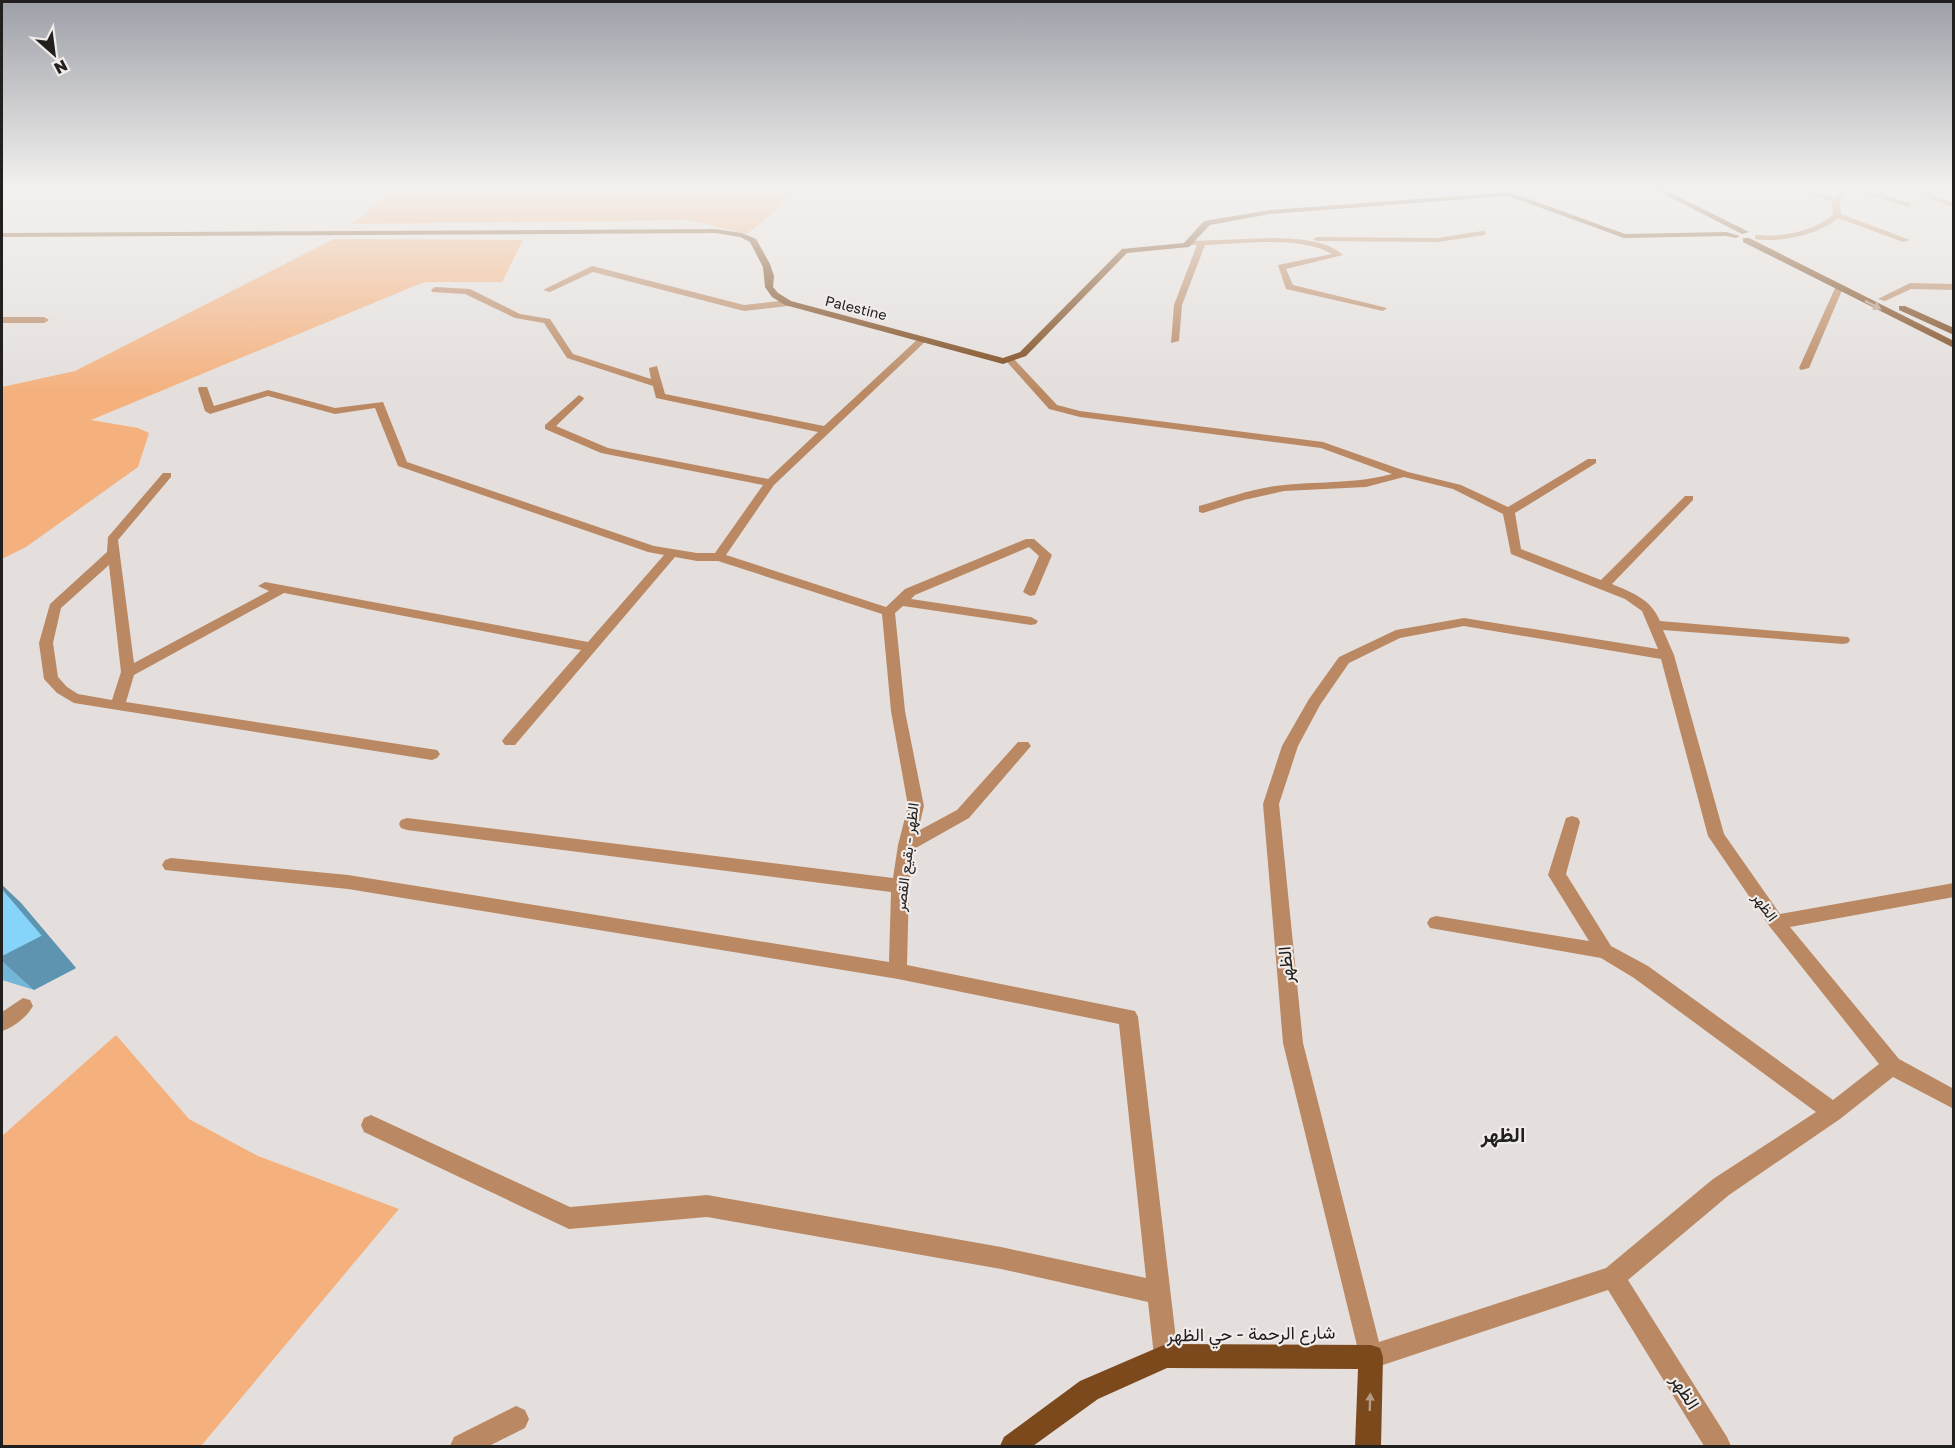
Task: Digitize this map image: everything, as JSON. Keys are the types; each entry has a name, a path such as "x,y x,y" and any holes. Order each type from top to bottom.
{"main road":[{"path":"762,256 771,279 769,287 775,295 788,303"},
{"path":"1010,360 1023,354 1120,256"},
{"path":"1777,256 1953,345"},
{"path":"1794,256 1953,332"},
{"name":"Palestine","path":"788,303 998,361 1010,360"},
{"name":"شارع الرحمة - حي الظهر","path":"1013,1446 1089,1390 1166,1356 1371,1357"},
{"path":"1368,1446 1371,1357"}],"street":[{"path":"1174,341 1178,305 1197,256"},
{"path":"1336,256 1281,267 1289,286 1383,308"},
{"path":"547,290 592,269 744,308 788,303"},
{"path":"1882,299 1910,286 1953,287"},
{"path":"1804,368 1839,288"},
{"path":"435,290 467,291 518,316 547,321 570,356 657,384"},
{"path":"2,320 44,320"},
{"path":"719,557 770,483 923,339"},
{"path":"1010,360 1053,407 1080,414 1323,445 1404,474 1457,487 1509,512 1592,461"},
{"path":"654,368 660,396 826,430"},
{"path":"203,389 210,411 268,393 335,411 379,404 402,464 652,549 719,557 894,606 1031,621"},
{"path":"579,398 549,427 605,451 770,483"},
{"path":"1203,509 1241,497 1284,488 1366,484 1404,474"},
{"path":"117,706 128,672 112,540 167,475"},
{"path":"1604,586 1689,498"},
{"name":"الظهر","path":"1509,512 1515,551 1630,596 1648,609 1667,655 1716,836 1776,922 1892,1066 1953,1100"},
{"path":"894,606 910,592 1030,542 1046,555 1030,592"},
{"path":"114,553 55,607 46,643 51,679 74,698 432,754"},
{"path":"510,741 672,553"},
{"path":"265,586 591,646"},
{"path":"128,672 282,589"},
{"name":"الظهر - بقيع القصر","path":"894,606 898,711 916,806 906,844 900,886 898,971"},
{"name":"الظهر","path":"1371,1357 1293,1044 1271,804 1290,746 1314,703 1344,660 1396,634 1464,622 1667,655"},
{"path":"1655,625 1843,640"},
{"path":"906,844 963,814 1023,746"},
{"path":"1572,822 1557,875 1605,951"},
{"path":"407,824 900,886"},
{"path":"171,865 348,882 898,971 1128,1017 1166,1356"},
{"path":"1776,922 1953,890"},
{"path":"1436,923 1605,951 1641,972 1833,1112"},
{"path":"2,1023 23,1006"},
{"path":"1371,1357 1613,1277 1722,1187 1833,1112 1892,1066"},
{"path":"371,1125 569,1218 707,1206 989,1256 1159,1293"},
{"name":"الظهر","path":"1613,1277 1718,1446"},
{"path":"463,1446 516,1419"}],"shaded area":[{"path":"301,256 515,256 502,282 424,282 91,420 138,428 149,433 138,467 26,547 2,559 2,387 75,371"},
{"path":"116,1035 189,1119 258,1156 399,1209 201,1446 2,1446 2,1136"}],"building":[{"path":"2,888 43,936 2,957"}],"district":[{"name":"الظهر","path":"1503,1135"}]}
